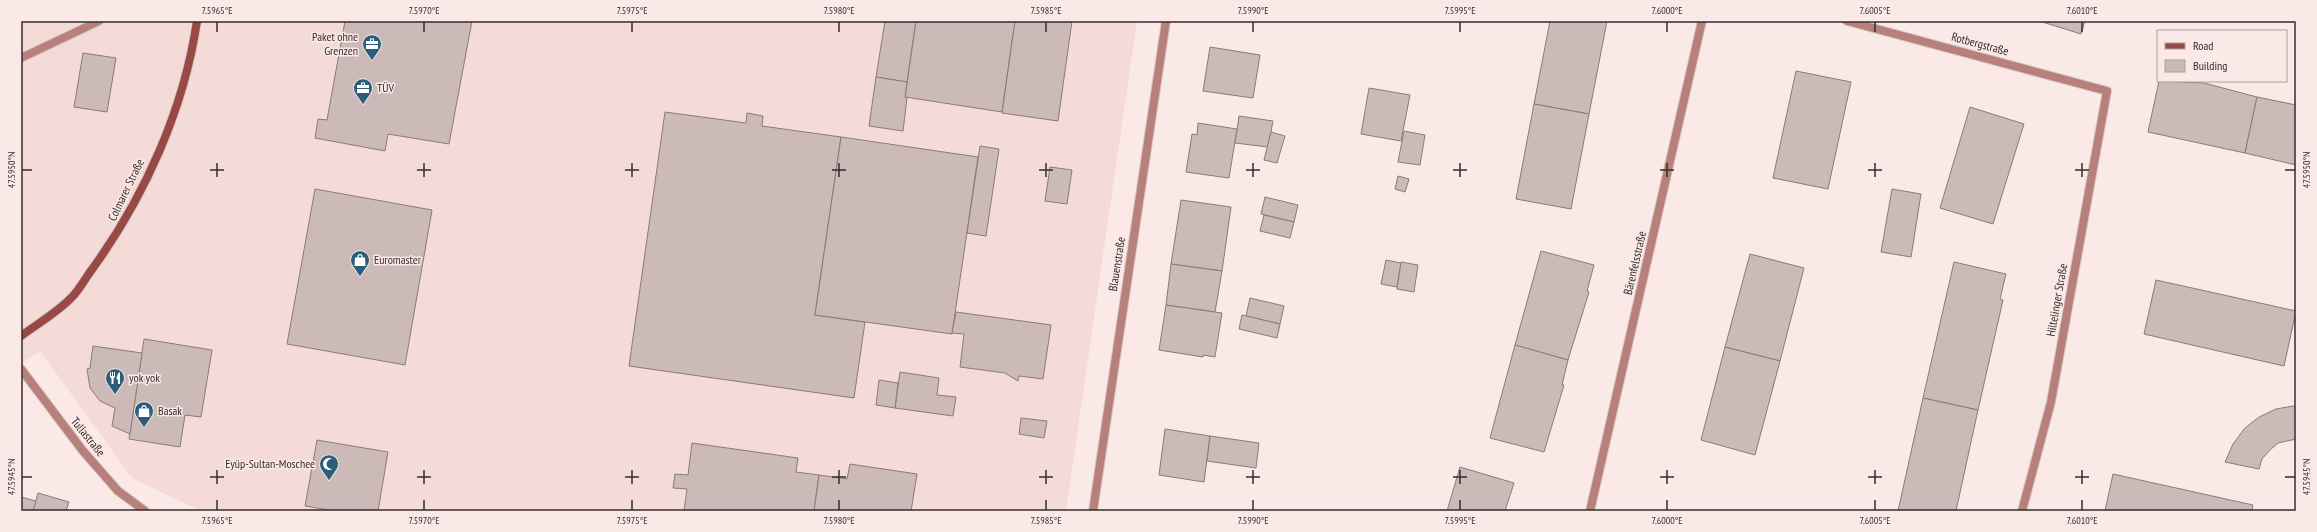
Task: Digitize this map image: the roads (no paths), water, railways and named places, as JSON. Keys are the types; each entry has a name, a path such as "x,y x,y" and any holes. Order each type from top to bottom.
{"main road":[{"name":"Colmarer Straße","path":"21,336 71,298 117,235 144,183 171,121 193,49 197,21"}],"street":[{"path":"21,58 99,21"},
{"name":"Blauenstraße","path":"1093,511 1166,21"},
{"name":"Bärenfelsstraße","path":"1590,511 1702,21"},
{"name":"Rotbergstraße","path":"1847,21 2107,91"},
{"name":"Hiltelinger Straße","path":"2022,511 2051,402 2107,91"},
{"name":"Tullastraße","path":"21,369 83,452 118,491 145,511"}],"place":[{"name":"Paket ohne Grenzen","path":"372,61"},
{"name":"TÜV","path":"363,105"},
{"name":"Euromaster","path":"360,277"},
{"name":"yok yok","path":"115,395"},
{"name":"Basak","path":"144,428"},
{"name":"Eyüp-Sultan-Moschee","path":"329,481"}]}
